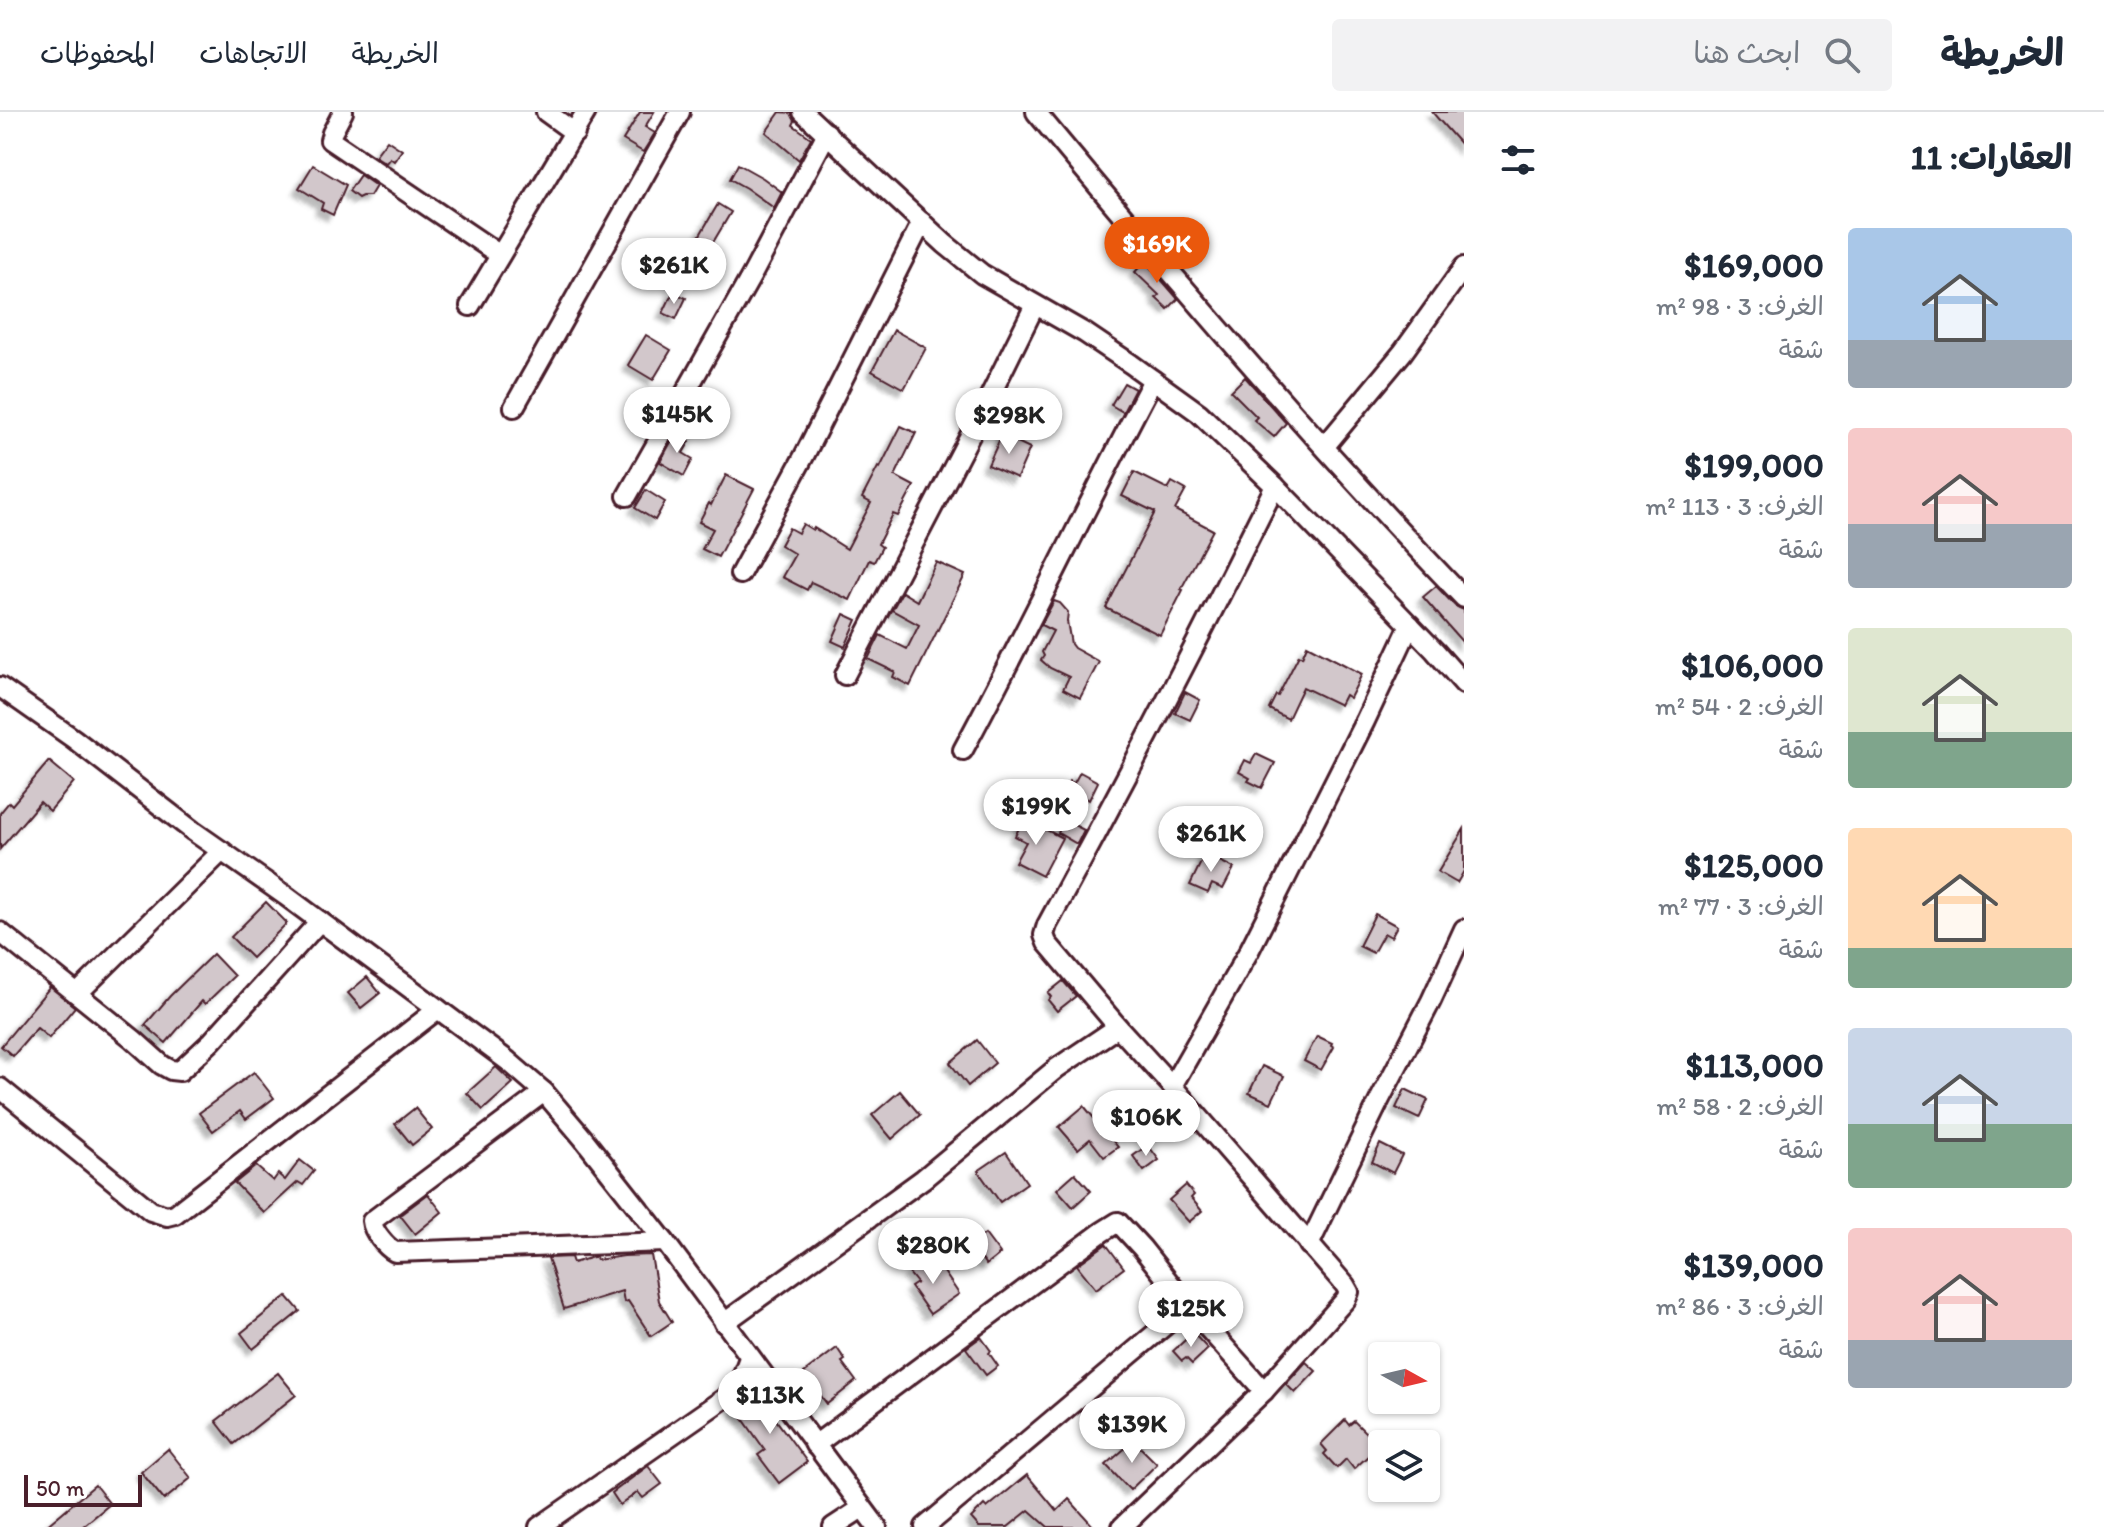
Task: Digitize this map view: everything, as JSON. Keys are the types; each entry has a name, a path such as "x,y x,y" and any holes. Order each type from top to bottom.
{"street":[{"path":"343,112 330,140 500,255"},
{"path":"546,112 575,133"},
{"path":"470,306 586,112"},
{"path":"514,407 680,112"},
{"path":"803,112 945,244 982,274 1085,333 1199,413 1275,486 1464,684"},
{"path":"1036,112 1189,294 1464,598"},
{"path":"627,496 753,273 827,133"},
{"path":"740,574 804,456 922,222"},
{"path":"1325,446 1403,352 1464,267"},
{"path":"845,675 1035,305"},
{"path":"963,750 1153,380"},
{"path":"1122,1527 1264,1391 1349,1292 1118,1027 1047,943 1044,935 1275,486"},
{"path":"1172,1086 1249,951 1410,625"},
{"path":"5,698 74,739 508,1061 544,1092 665,1242 877,1527"},
{"path":"77,994 222,851"},
{"path":"0,932 162,1065 180,1071 212,1041 320,921"},
{"path":"1309,1245 1464,929"},
{"path":"2,1095 151,1211 167,1216 175,1214 438,1009"},
{"path":"724,1323 923,1179 1057,1068 1118,1027"},
{"path":"544,1092 372,1221 390,1250 665,1242"},
{"path":"815,1445 1118,1222 1264,1391"},
{"path":"925,1527 1188,1306"},
{"path":"539,1527 732,1393 749,1358"},
{"path":"833,1527 862,1508"}],"building":[{"path":"640,112 654,112 645,127 655,133 643,152 623,140"},
{"path":"780,112 791,113 795,121 793,125 811,138 799,160 766,132"},
{"path":"1432,112 1464,112 1464,148"},
{"path":"387,140 402,150 394,161 390,158 386,163 375,156"},
{"path":"738,164 782,192 774,208 730,179"},
{"path":"313,165 346,185 333,215 321,209 323,203 299,188"},
{"path":"360,175 376,186 370,196 358,198 349,191"},
{"path":"718,204 731,212 699,266 686,259"},
{"path":"1145,261 1178,299 1168,309 1156,298 1159,295 1135,272"},
{"path":"673,292 686,298 676,319 663,313"},
{"path":"894,330 926,348 904,389 872,371"},
{"path":"646,335 671,350 653,380 628,365"},
{"path":"1245,377 1286,423 1274,437 1254,420 1257,417 1231,391"},
{"path":"1124,383 1135,389 1123,412 1111,405"},
{"path":"901,426 916,433 895,476 914,486 898,516 893,514 878,544 882,547 874,562 869,560 850,600 811,582 807,590 782,577 795,554 780,545 789,528 798,533 803,524 847,549 871,503 862,498"},
{"path":"1003,432 1030,448 1017,478 988,465"},
{"path":"676,433 690,441 683,453 693,459 684,476 660,462"},
{"path":"1134,472 1168,489 1172,482 1186,490 1175,510 1213,530 1160,635 1106,608 1155,512 1122,496"},
{"path":"726,475 754,489 718,557 702,549 713,529 699,522"},
{"path":"646,490 665,502 655,520 635,508"},
{"path":"936,562 965,575 910,686 893,677 895,672 868,659 880,635 907,649 919,625 892,610 902,592 917,601"},
{"path":"1436,586 1455,606 1464,610 1464,644 1423,597"},
{"path":"1054,601 1068,612 1071,644 1099,662 1080,698 1063,689 1069,677 1041,660 1053,631 1041,625"},
{"path":"844,614 857,620 845,647 832,641"},
{"path":"1307,645 1362,674 1350,698 1345,695 1340,705 1303,687 1288,719 1269,709"},
{"path":"1185,692 1200,700 1190,720 1175,713"},
{"path":"1256,754 1275,763 1262,788 1239,772 1245,760 1251,763"},
{"path":"49,761 74,782 50,811 40,802 0,849 0,813 9,802 12,805"},
{"path":"1080,772 1098,782 1077,815 1053,802 1062,786 1066,788 1069,781 1074,783"},
{"path":"1024,818 1062,838 1042,876 1015,862 1026,842 1015,836"},
{"path":"1064,820 1084,830 1077,844 1058,833"},
{"path":"1464,829 1464,871 1457,883 1438,872"},
{"path":"1205,854 1234,868 1223,889 1212,884 1208,893 1190,885"},
{"path":"266,902 287,923 252,958 231,937"},
{"path":"1375,914 1397,926 1391,937 1384,933 1373,953 1359,946"},
{"path":"213,954 234,976 205,1004 202,1001 166,1043 145,1025"},
{"path":"367,977 380,993 361,1008 348,993"},
{"path":"1063,981 1076,996 1057,1011 1048,1000 1051,997 1048,993"},
{"path":"50,987 75,1007 49,1038 37,1028 13,1056 1,1046"},
{"path":"1317,1036 1334,1047 1321,1070 1304,1061"},
{"path":"977,1040 995,1063 968,1086 950,1063"},
{"path":"1262,1066 1284,1076 1271,1103 1249,1093"},
{"path":"496,1067 513,1083 483,1110 467,1093"},
{"path":"254,1072 274,1098 246,1119 240,1111 213,1131 199,1113"},
{"path":"1405,1089 1428,1100 1419,1119 1396,1108"},
{"path":"900,1091 920,1115 892,1139 872,1115"},
{"path":"1084,1106 1118,1147 1104,1157 1090,1139 1078,1149 1059,1127"},
{"path":"415,1108 432,1129 412,1145 395,1124"},
{"path":"1380,1144 1402,1155 1393,1173 1372,1162"},
{"path":"1148,1145 1159,1160 1144,1171 1133,1156"},
{"path":"1006,1152 1027,1183 1000,1202 978,1171"},
{"path":"300,1160 314,1171 303,1185 298,1182 264,1213 235,1183 256,1166 273,1181 278,1174 285,1180"},
{"path":"1075,1173 1091,1191 1073,1207 1057,1189"},
{"path":"1186,1185 1194,1195 1191,1198 1202,1211 1189,1222 1169,1200"},
{"path":"428,1194 442,1212 415,1234 400,1215"},
{"path":"985,1234 1000,1254 986,1265 981,1258 976,1262 966,1249"},
{"path":"1106,1244 1124,1268 1096,1289 1077,1265"},
{"path":"651,1255 659,1301 672,1322 651,1336 628,1301 624,1302 622,1291 564,1309 548,1258 571,1257 573,1263 593,1257 597,1260"},
{"path":"930,1257 959,1294 930,1314 911,1287 917,1283 909,1273"},
{"path":"287,1296 300,1311 253,1349 241,1333"},
{"path":"1193,1333 1208,1349 1192,1364 1186,1358 1182,1361 1173,1351"},
{"path":"981,1337 998,1366 986,1375 966,1348"},
{"path":"837,1348 845,1360 842,1362 856,1381 827,1404 804,1373"},
{"path":"1306,1362 1316,1371 1295,1393 1286,1384"},
{"path":"278,1373 296,1395 234,1444 216,1421"},
{"path":"758,1387 777,1414 774,1417 807,1462 779,1483 758,1455 765,1450 734,1406"},
{"path":"1345,1420 1349,1425 1354,1421 1368,1435 1368,1456 1354,1469 1346,1459 1337,1468 1324,1454 1327,1451 1321,1444"},
{"path":"1131,1443 1134,1446 1137,1444 1157,1464 1130,1490 1106,1465"},
{"path":"168,1449 191,1478 164,1500 141,1472"},
{"path":"648,1466 662,1484 643,1498 638,1492 620,1505 612,1493"},
{"path":"1027,1475 1057,1511 1069,1499 1094,1527 1048,1527 1029,1510 1008,1527 979,1527 971,1518"},
{"path":"95,1485 110,1504 82,1527 45,1527"}]}
